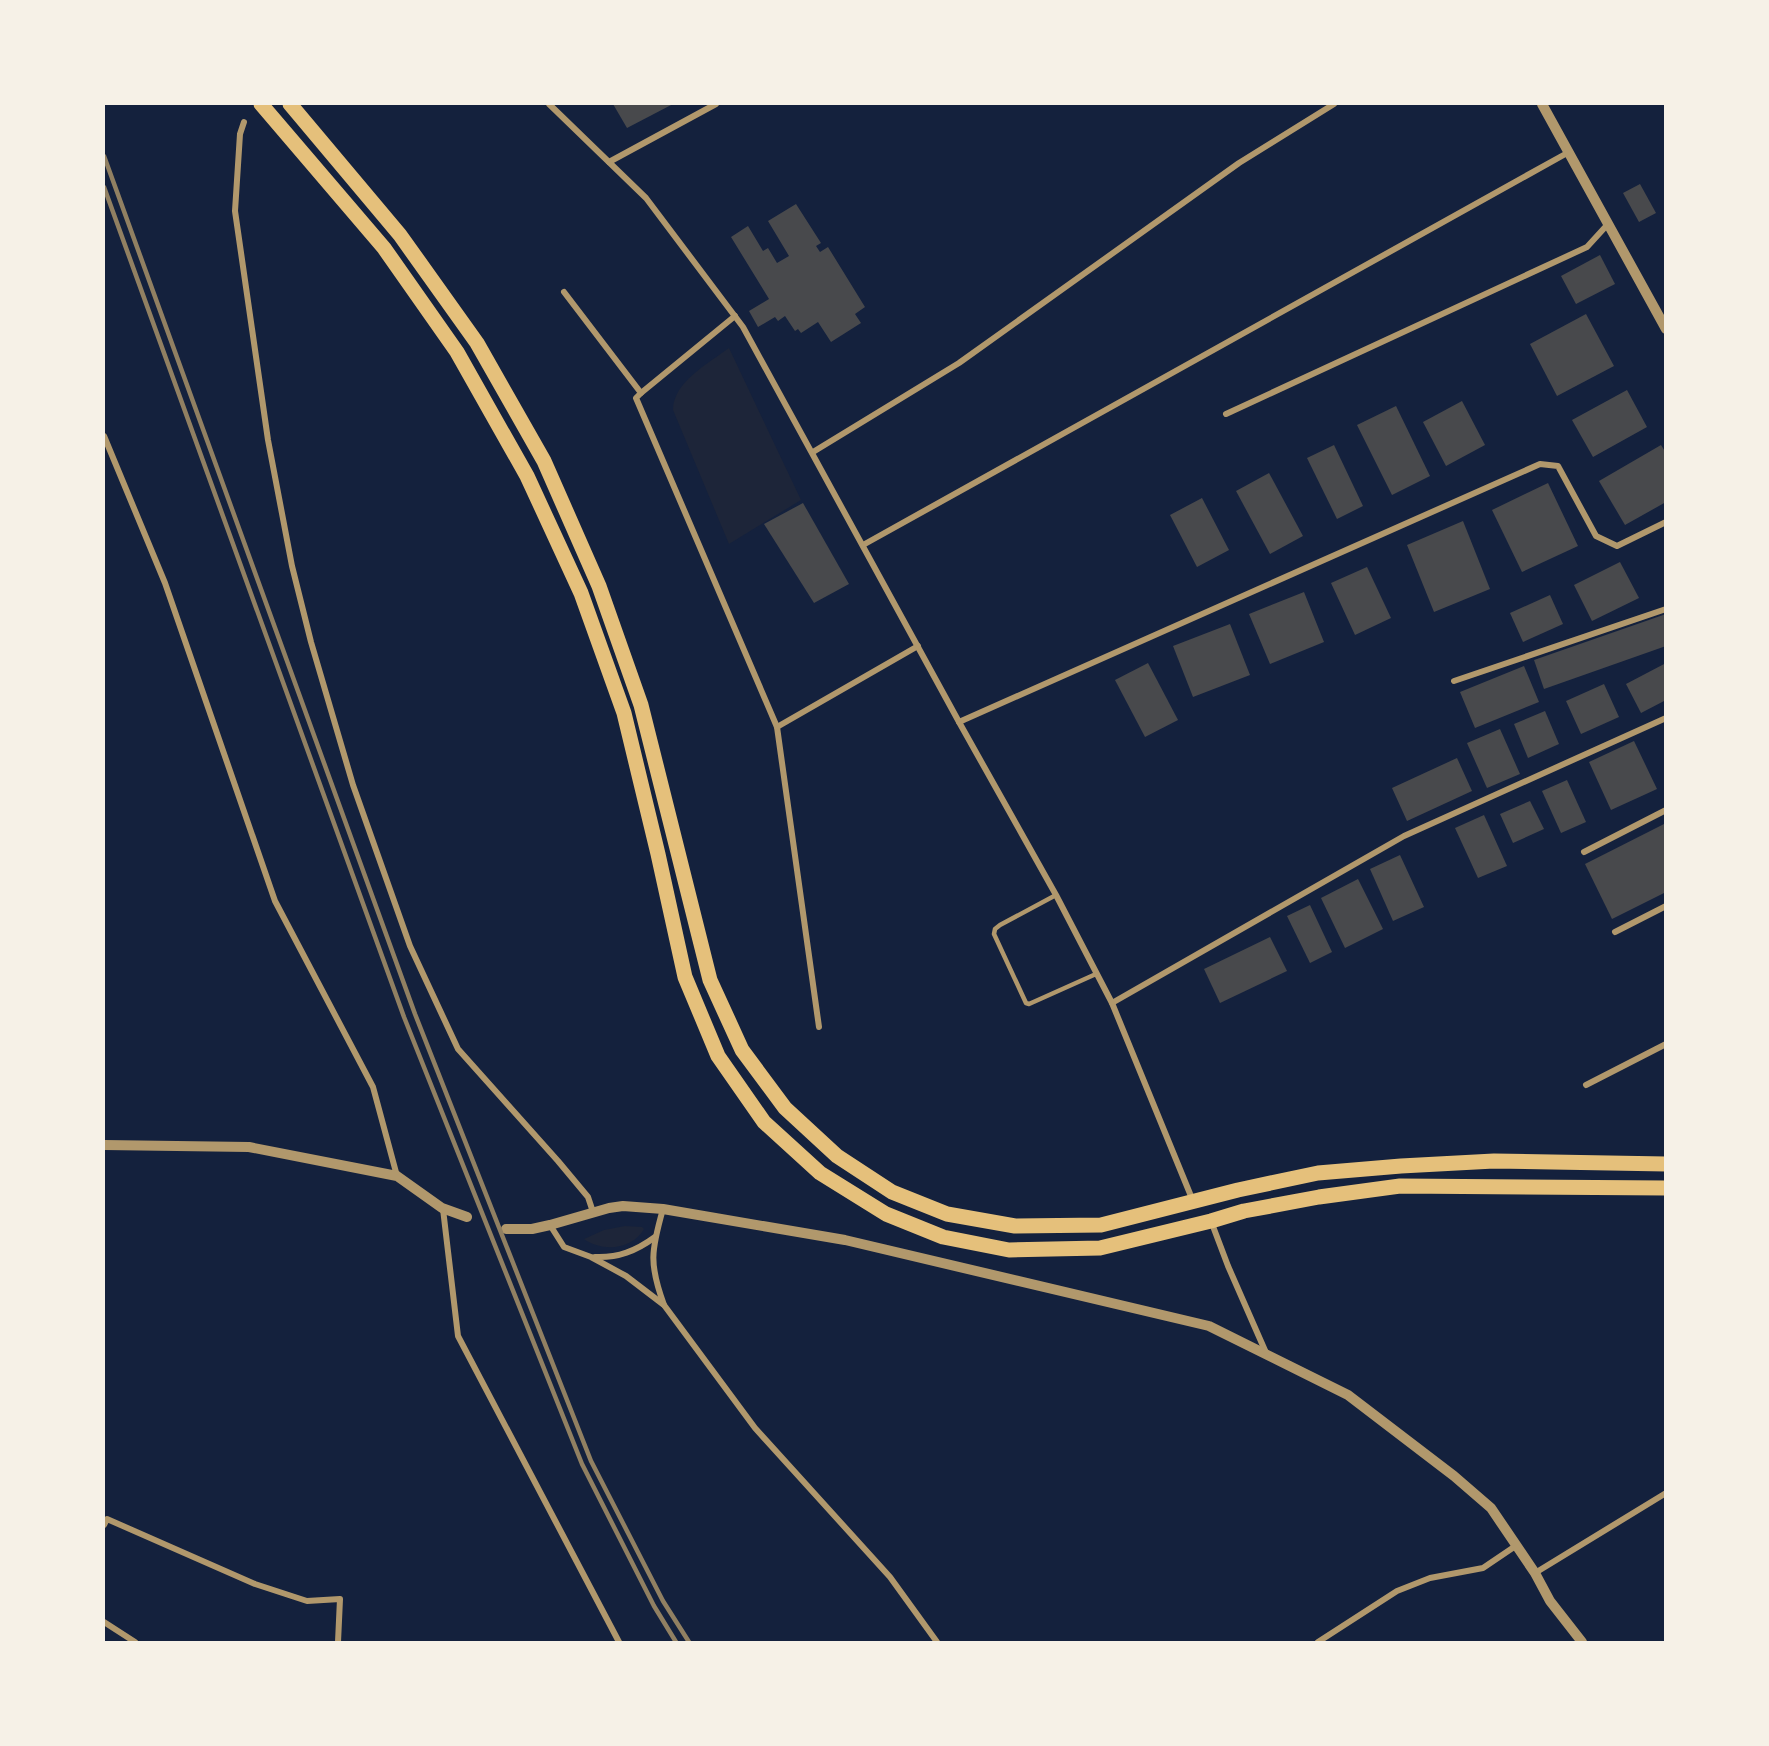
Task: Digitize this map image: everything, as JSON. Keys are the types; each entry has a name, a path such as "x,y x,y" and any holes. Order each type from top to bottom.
{"main road":[{"path":"261,104 384,248 456,352 527,476 581,593 620,702 658,854 685,977 718,1056 764,1122 820,1173 886,1214 905,1222 944,1237 1009,1250 1100,1248 1244,1211 1319,1197 1400,1186 1665,1188"},
{"path":"290,104 400,236 477,343 544,461 599,586 641,705 710,980 742,1050 785,1108 837,1156 892,1192 947,1214 1016,1226 1101,1225 1238,1190 1318,1173 1494,1161 1665,1164"}],"street":[{"path":"549,104 646,198 743,327 1056,895 1112,1004 1194,1202"},
{"path":"609,162 716,104"},
{"path":"813,452 959,363 1239,163 1334,104"},
{"path":"1542,104 1665,329"},
{"path":"244,122 240,134 235,211 268,440 295,577 311,642 353,785 410,946 458,1049 588,1197 593,1212"},
{"path":"863,545 1569,152"},
{"path":"1226,414 1587,247 1609,224"},
{"path":"564,292 642,393"},
{"path":"735,316 636,398 777,727 819,1027"},
{"path":"104,436 165,583 275,901 373,1087 397,1176"},
{"path":"959,722 1540,464 1558,466 1596,536 1617,546 1665,522"},
{"path":"1454,681 1665,609"},
{"path":"777,727 918,646"},
{"path":"1112,1004 1404,836 1665,718"},
{"path":"1584,852 1665,810"},
{"path":"1615,932 1665,906"},
{"path":"1586,1084 1665,1044"},
{"path":"104,1145 249,1147 397,1176 442,1208 467,1217"},
{"path":"506,1229 532,1229 623,1206 663,1209 845,1240 1209,1326 1348,1395 1454,1476 1491,1508 1535,1573 1550,1601 1582,1642"},
{"path":"442,1208 458,1336 619,1642"},
{"path":"663,1209 652,1255 654,1278 664,1305"},
{"path":"1210,1221 1268,1356"},
{"path":"550,1225 564,1247 591,1257 626,1276 664,1305 755,1428 890,1577 937,1642"},
{"path":"591,1257 618,1256 631,1252 655,1237"},
{"path":"1535,1573 1665,1493"},
{"path":"104,1525 107,1519 255,1584 307,1601 340,1599 338,1642"},
{"path":"1318,1642 1397,1591 1430,1578 1483,1568 1516,1545"},
{"path":"104,1622 135,1642"}],"lane":[{"path":"1056,895 994,930 1026,1003 1029,1005 1096,974"}],"shaded area":[{"path":"729,348 801,500 729,544 673,410 675,400 685,382"},
{"path":"625,1226 644,1229 632,1241 616,1247 599,1246 584,1239 604,1230"}],"building":[{"path":"613,104 673,104 627,128"},
{"path":"1640,184 1656,213 1639,222 1623,193"},
{"path":"796,204 821,243 816,246 820,252 828,247 865,307 855,314 861,323 831,342 818,322 801,333 798,329 795,331 785,316 778,321 775,317 758,327 749,311 769,299 731,237 748,226 763,251 768,248 777,263 789,256 768,221"},
{"path":"1600,255 1615,284 1576,304 1561,276"},
{"path":"1586,314 1614,366 1557,396 1530,344"},
{"path":"1627,390 1647,427 1593,457 1572,420"},
{"path":"1462,401 1485,445 1446,466 1423,422"},
{"path":"1396,406 1430,476 1392,495 1357,425"},
{"path":"1334,445 1363,506 1337,519 1307,458"},
{"path":"1661,445 1666,453 1666,502 1625,525 1599,481"},
{"path":"1269,473 1303,536 1270,554 1236,491"},
{"path":"1548,483 1578,546 1522,572 1492,510"},
{"path":"1202,498 1229,550 1197,567 1170,515"},
{"path":"803,503 849,584 814,603 764,524"},
{"path":"1463,521 1490,589 1434,612 1407,545"},
{"path":"1620,562 1639,598 1592,621 1574,585"},
{"path":"1367,567 1391,618 1355,635 1331,583"},
{"path":"1304,592 1324,642 1270,664 1249,614"},
{"path":"1550,595 1563,624 1523,642 1510,613"},
{"path":"1666,614 1666,646 1544,689 1534,660"},
{"path":"1230,624 1250,675 1193,697 1173,646"},
{"path":"1148,663 1178,720 1145,737 1115,680"},
{"path":"1666,663 1666,700 1641,713 1626,684"},
{"path":"1524,666 1539,702 1475,728 1460,692"},
{"path":"1604,684 1619,717 1581,734 1566,701"},
{"path":"1545,711 1559,744 1528,758 1514,724"},
{"path":"1500,729 1520,774 1487,788 1467,743"},
{"path":"1634,741 1657,789 1611,810 1589,762"},
{"path":"1457,758 1472,791 1407,821 1392,788"},
{"path":"1567,780 1586,822 1561,833 1542,791"},
{"path":"1530,801 1544,829 1513,843 1500,814"},
{"path":"1484,815 1507,866 1478,878 1455,828"},
{"path":"1666,823 1666,892 1612,919 1585,864"},
{"path":"1400,855 1424,907 1393,921 1370,869"},
{"path":"1358,879 1383,929 1345,948 1321,898"},
{"path":"1310,905 1332,952 1310,963 1287,916"},
{"path":"1270,937 1287,971 1220,1003 1204,969"}],"railway":[{"path":"104,156 415,1014 591,1461 663,1601 689,1642"},
{"path":"104,187 404,1017 582,1464 654,1606 676,1642"}]}
